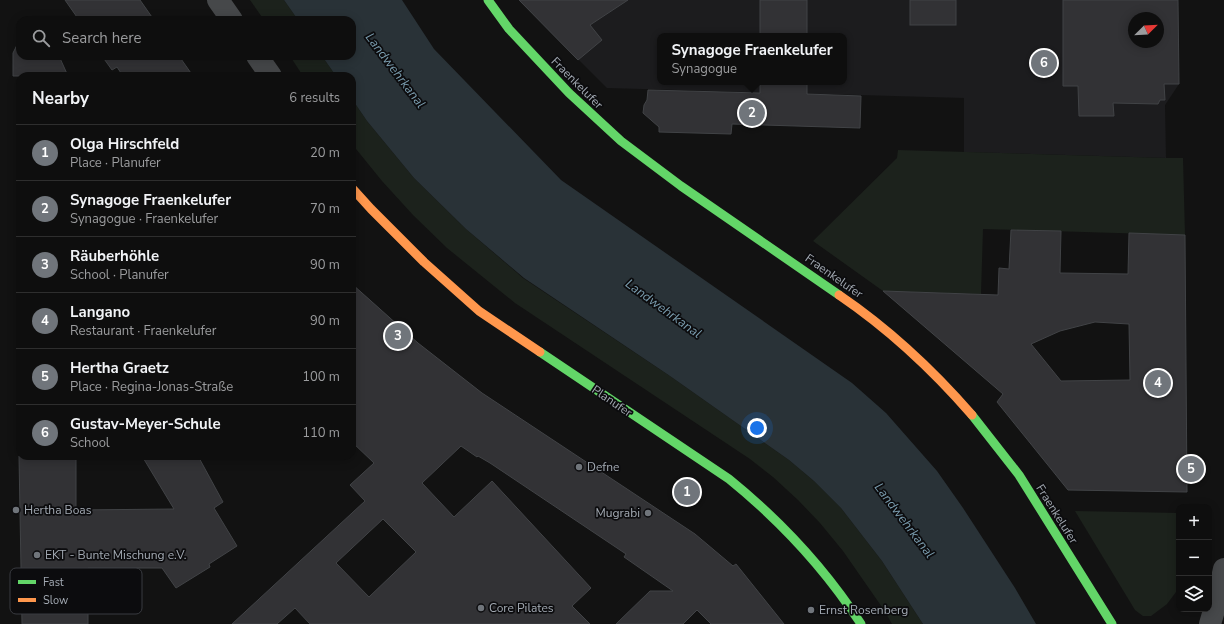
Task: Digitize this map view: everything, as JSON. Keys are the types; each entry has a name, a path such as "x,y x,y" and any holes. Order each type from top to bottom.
{"street":[{"path":"218,0 229,16"},
{"name":"Fraenkelufer","path":"488,0 509,30 569,93 621,141 681,186 858,308 899,340 938,377 972,414 1019,475 1112,624"},
{"path":"260,60 268,72"},
{"name":"Planufer","path":"356,193 371,210 424,262 479,311 729,479 752,497 778,520 806,549 826,573 861,624"},
{"path":"1210,624 1224,569"}],"shaded area":[{"path":"250,0 284,0 295,16 261,16"},
{"path":"540,0 1178,0 1179,84 1165,105 1166,158 964,152 964,98 607,88 528,9"},
{"path":"293,60 325,60 333,72 300,72"},
{"path":"356,105 367,121 414,178 466,229 523,278 670,376 789,460 814,481 841,508 882,561 923,624 892,624 843,551 820,523 773,477 750,459 515,303 447,248 413,215 382,181 356,149"},
{"path":"898,150 1183,158 1185,235 983,229 981,294 883,291 813,241 897,158"},
{"path":"1075,511 1176,513 1176,592 1167,604 1151,616 1143,616 1135,610"}],"water":[{"name":"Landwehrkanal","path":"284,0 402,0 434,49 561,180 852,383 886,413 937,471 1015,588 1036,624 923,624 882,561 841,508 814,481 789,460 670,376 524,278 466,229 414,178 367,121 356,105 356,72 333,72 325,60 356,60 356,16 295,16"}],"building":[{"path":"65,0 140,0 151,16 76,16"},
{"path":"519,0 628,0 590,25 602,40 578,60"},
{"path":"760,0 807,0 807,33 760,33"},
{"path":"910,0 956,0 956,25 910,25"},
{"path":"1063,0 1178,0 1179,84 1164,84 1165,100 1160,100 1158,104 1113,103 1114,116 1079,116 1078,86 1063,86"},
{"path":"16,47 16,60 61,60 66,72 16,72 16,76 13,76 13,53"},
{"path":"105,60 182,60 190,72 120,72 117,67 112,70"},
{"path":"760,85 807,85 807,94 861,96 860,128 732,124 731,134 659,132 659,127 643,113 648,90 760,93"},
{"path":"1011,230 1061,231 1060,273 1128,274 1129,233 1185,235 1187,492 1068,490 997,402 1003,394 883,291 998,295 999,268 1009,269","holes":["1095,322 1129,324 1130,380 1061,381 1031,344 1060,331"]},
{"path":"356,288 418,343 482,393 695,534 733,566 736,564 784,624 711,624 697,610 683,624 616,624 650,591 673,591 624,557 626,554 490,463 478,456 477,457 461,446 422,483 454,517 492,481 591,588 572,606 590,624 310,624 295,608 277,624 232,624 365,501 350,485 374,463 356,446","holes":["383,519 416,552 369,597 336,563"]},
{"path":"19,460 76,460 76,510 174,509 144,460 200,460 223,502 214,508 237,546 209,564 210,567 176,588 162,568 21,568"},
{"path":"22,614 88,614 88,624 22,624"}],"traffic: fast":[{"path":"488,0 509,29 569,93 621,141 681,186 839,295"},
{"path":"540,352 729,479 748,495 767,512 817,564 861,624"},
{"path":"972,415 1019,475 1112,624"}],"traffic: slow":[{"path":"356,192 424,262 479,311 540,352"},
{"path":"839,295 909,350 972,415"}],"place":[{"name":"Gustav-Meyer-Schule","path":"1044,63"},
{"name":"Synagoge Fraenkelufer","path":"752,113"},
{"name":"Räuberhöhle","path":"398,336"},
{"name":"Langano","path":"1158,383"},
{"name":"Defne","path":"579,467"},
{"name":"Hertha Graetz","path":"1191,469"},
{"name":"Olga Hirschfeld","path":"687,492"},
{"name":"Hertha Boas","path":"16,510"},
{"name":"Mugrabi","path":"648,513"},
{"name":"EKT - Bunte Mischung e.V.","path":"37,555"},
{"name":"Core Pilates","path":"481,608"},
{"name":"Ernst Rosenberg","path":"811,610"}]}
